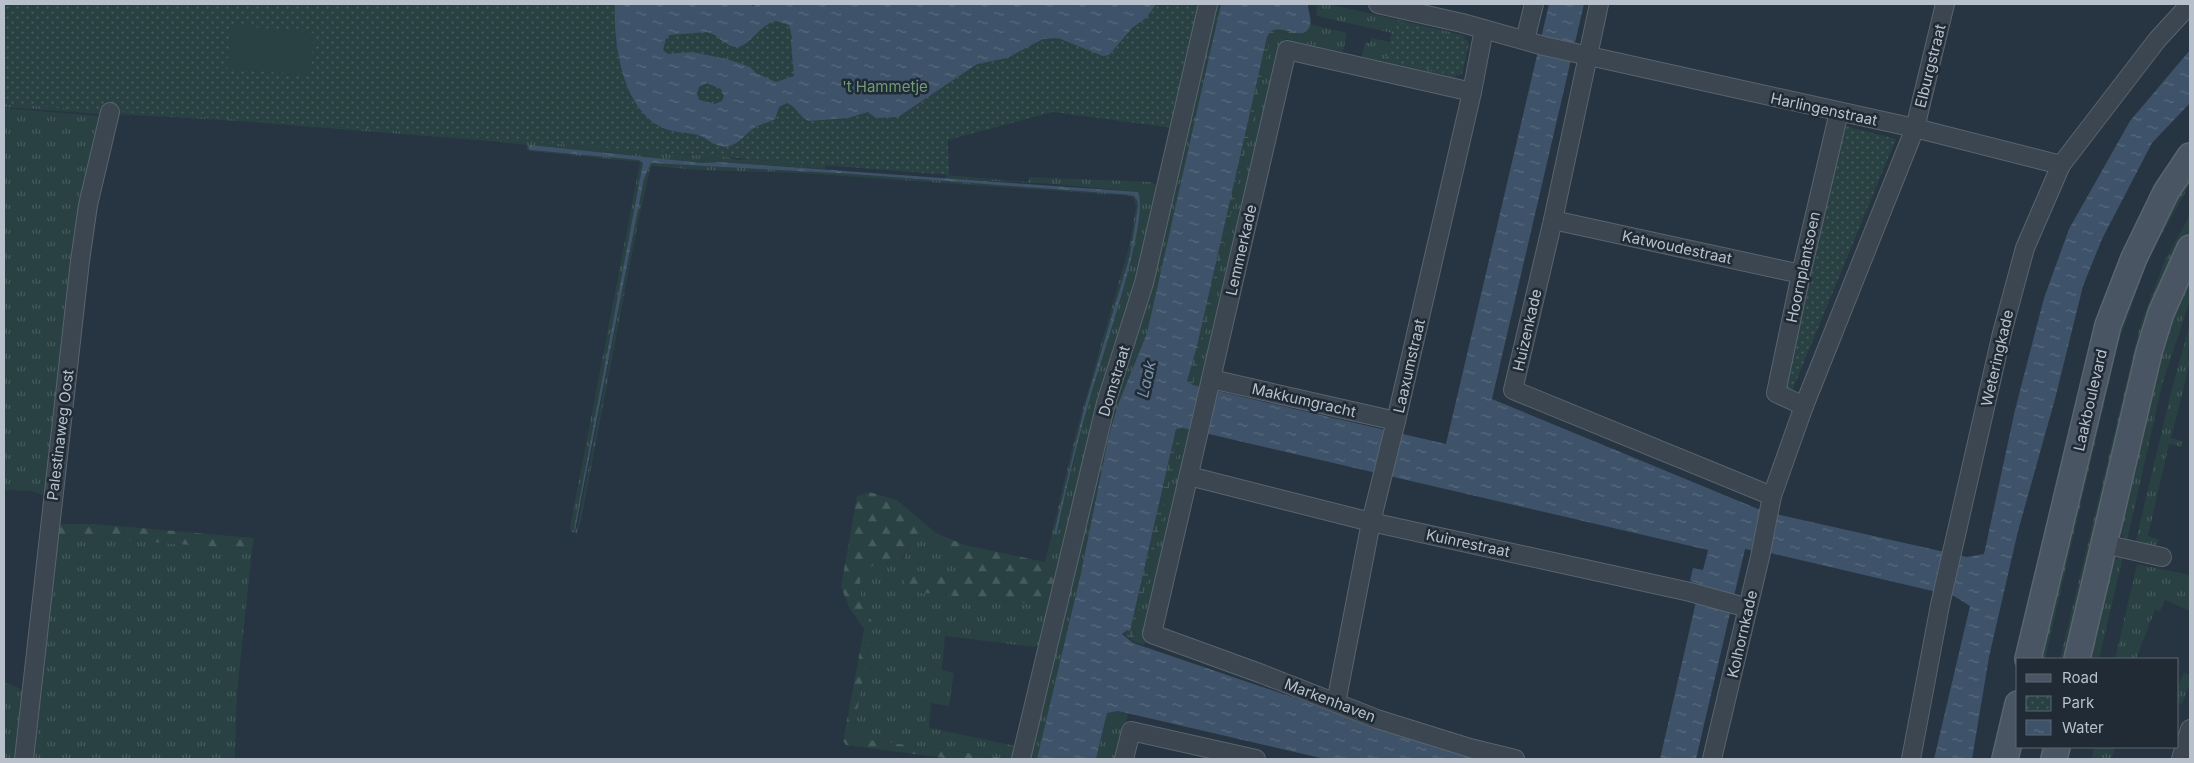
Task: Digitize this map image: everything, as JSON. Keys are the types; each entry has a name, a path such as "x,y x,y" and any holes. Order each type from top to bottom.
{"main road":[{"name":"Laakboulevard","path":"2028,658 2108,325 2134,258 2166,192 2190,156"},
{"path":"2077,658 2149,352 2160,313 2190,248"},
{"path":"2004,759 2016,712"}],"street":[{"name":"Domstraat","path":"1021,759 1106,403 1144,283 1208,4"},
{"name":"Harlingenstraat","path":"1378,4 1484,29 1544,46 1915,128 2061,165"},
{"path":"1525,40 1534,4"},
{"name":"Huizenkade","path":"1599,4 1553,220 1513,390 1771,503"},
{"name":"Elburgstraat","path":"1915,128 1945,4"},
{"name":"Weteringkade","path":"1910,759 1940,605 2002,333 2025,248 2061,165 2157,40 2190,4"},
{"name":"Laaxumstraat","path":"1336,703 1371,522 1472,92 1484,29"},
{"name":"Lemmerkade","path":"1152,634 1287,50 1472,92"},
{"name":"Palestinaweg Oost","path":"24,759 80,261 88,205 110,112"},
{"name":"Hoornplantsoen","path":"1804,406 1776,393 1801,274 1839,112"},
{"path":"1771,503 1804,406 1915,128"},
{"name":"Katwoudestraat","path":"1553,220 1801,274"},
{"name":"Makkumgracht","path":"1211,379 1394,426"},
{"name":"Kuinrestraat","path":"1189,476 1371,522 1690,592 1742,606"},
{"name":"Kolhornkade","path":"1712,759 1742,606 1760,557 1771,503"},
{"path":"2104,544 2162,557"},
{"name":"Markenhaven","path":"1152,634 1262,674 1376,719 1512,759"},
{"path":"2181,759 2190,729"},
{"path":"1124,759 1131,731 1256,759"}],"green space":[{"name":"'t Hammetje","path":"4,4 1203,4 1173,128 1053,112 948,140 949,175 343,127 4,104"},
{"path":"1213,4 1221,4 1147,333 1117,407 1108,439 1081,573 1037,759 1028,759"},
{"path":"1318,4 1329,4 1459,34 1458,38 1394,22 1392,33 1317,16 1316,7"},
{"path":"1394,21 1457,36 1458,38 1459,34 1465,36 1464,40 1467,39 1469,44 1462,74 1458,76 1456,74 1456,78 1450,77 1450,73 1386,60"},
{"path":"1310,24 1347,33 1343,52 1285,39 1203,388 1193,385 1271,36 1276,31 1294,35 1306,32"},
{"path":"231,25 314,33 311,76 227,68"},
{"path":"1275,28 1303,33 1294,35 1276,31 1271,36 1193,385 1187,381 1267,37 1271,30"},
{"path":"1371,38 1390,42 1386,59 1451,73 1450,77 1363,57 1365,42 1370,43"},
{"path":"107,101 107,114 101,113 99,118 48,497 32,491 4,490 4,108 98,116 98,114 4,107 4,103"},
{"path":"118,103 693,155 717,155 738,160 752,159 765,161 827,151 825,169 720,162 702,163 528,146 530,150 640,160 643,163 575,530 577,528 644,179 651,163 852,174 1133,195 1137,200 1138,206 1138,192 1053,184 955,179 946,178 946,175 1028,182 1029,177 1152,182 1161,190 1059,567 1045,562 1076,432 1130,243 1136,207 1131,196 800,173 700,170 651,166 638,222 581,521 577,533 571,532 570,527 640,162 528,151 527,145 501,142 239,121 115,114","holes":["1138,206 1129,264 1090,397 1055,535 1084,409 1130,255"]},
{"path":"1845,126 1896,139 1792,391 1785,389"},
{"path":"2190,164 2190,184 2148,259 2118,344 2045,658 2033,658 2109,336"},
{"path":"2190,215 2190,236 2185,244 2072,658 2060,658 2140,326 2165,260"},
{"path":"2190,256 2190,300 2162,385 2127,541 2116,529 2145,382"},
{"path":"2190,324 2188,360 2190,362 2171,438 2182,441 2181,447 2169,444 2148,536 2159,540 2157,545 2153,547 2135,544 2172,388"},
{"path":"1183,428 1195,431 1144,645 1134,642 1134,634"},
{"path":"1183,428 1134,634 1134,642 1123,633 1127,630 1130,631 1176,429"},
{"path":"869,492 897,500 936,533 965,545 1045,562 1059,567 1049,606 908,591 903,579 910,572 937,576 958,576 974,570 979,563 946,553 924,536 914,535 902,560 878,564 867,569 862,575 860,582 862,599 873,623 853,734 855,738 1012,759 951,759 846,745 843,741 864,629 850,609 841,587 857,496"},
{"path":"55,524 95,524 254,538 252,550 53,534"},
{"path":"53,534 252,550 237,694 235,759 28,759"},
{"path":"913,535 924,536 946,553 979,563 974,570 958,576 948,577 910,572 908,591 1049,606 1040,644 1034,647 945,636 942,670 954,673 949,706 931,703 930,728 1016,746 1014,759 855,738 853,734 873,623 865,608 860,591 862,575 867,569 875,565 903,560"},
{"path":"2123,557 2099,658 2081,658 2112,560"},
{"path":"2137,564 2190,575 2190,611 2165,600 2160,611 2155,610 2136,658 2115,658"},
{"path":"2184,672 2190,675 2190,683 2182,704 2179,703 2179,684"},
{"path":"4,682 19,688 23,694 17,759 4,759"},
{"path":"1118,711 1128,714 1118,759 1096,759 1107,713"},
{"path":"2094,748 2115,748 2112,758 2119,759 2092,759"}],"water":[{"path":"615,4 747,4 753,6 759,4 1156,4 1147,17 1132,28 1109,55 1103,56 1058,38 1043,39 1007,58 977,64 898,117 876,118 868,112 848,118 809,121 787,103 779,107 775,119 759,125 736,143 724,147 716,145 698,135 666,129 648,118 637,105 623,73 618,55","holes":["776,21 789,25 792,37 794,76 776,82 756,73 750,67 727,59 692,52 668,54 663,50 666,38 670,35 707,32 732,46 741,46 751,40 765,26","707,83 721,89 724,96 722,101 715,104 699,100 697,94 699,87"]},
{"name":"Laak","path":"1221,4 1308,5 1310,25 1307,31 1302,33 1276,29 1271,31 1267,37 1197,346 1187,381 1193,385 1213,390 1446,444 1549,4 1584,4 1492,399 1763,511 1967,557 1984,554 2015,410 2044,298 2069,229 2130,121 2190,50 2190,103 2152,143 2102,239 2083,286 2055,399 2018,531 1989,657 1972,759 1934,759 1970,606 1954,596 1770,553 1745,549 1696,759 1660,759 1700,584 1690,581 1693,568 1703,570 1708,550 1183,428 1176,429 1130,631 1127,630 1122,634 1133,643 1474,759 1325,759 1118,711 1107,713 1096,759 1037,759 1081,573 1108,439 1117,407 1147,333"},
{"path":"530,145 702,163 720,162 1138,192 1140,208 1131,260 1085,415 1056,535 1054,533 1084,409 1130,255 1138,206 1137,200 1133,195 852,174 651,163 644,179 575,530 643,163 639,160 530,150 528,148"}]}
